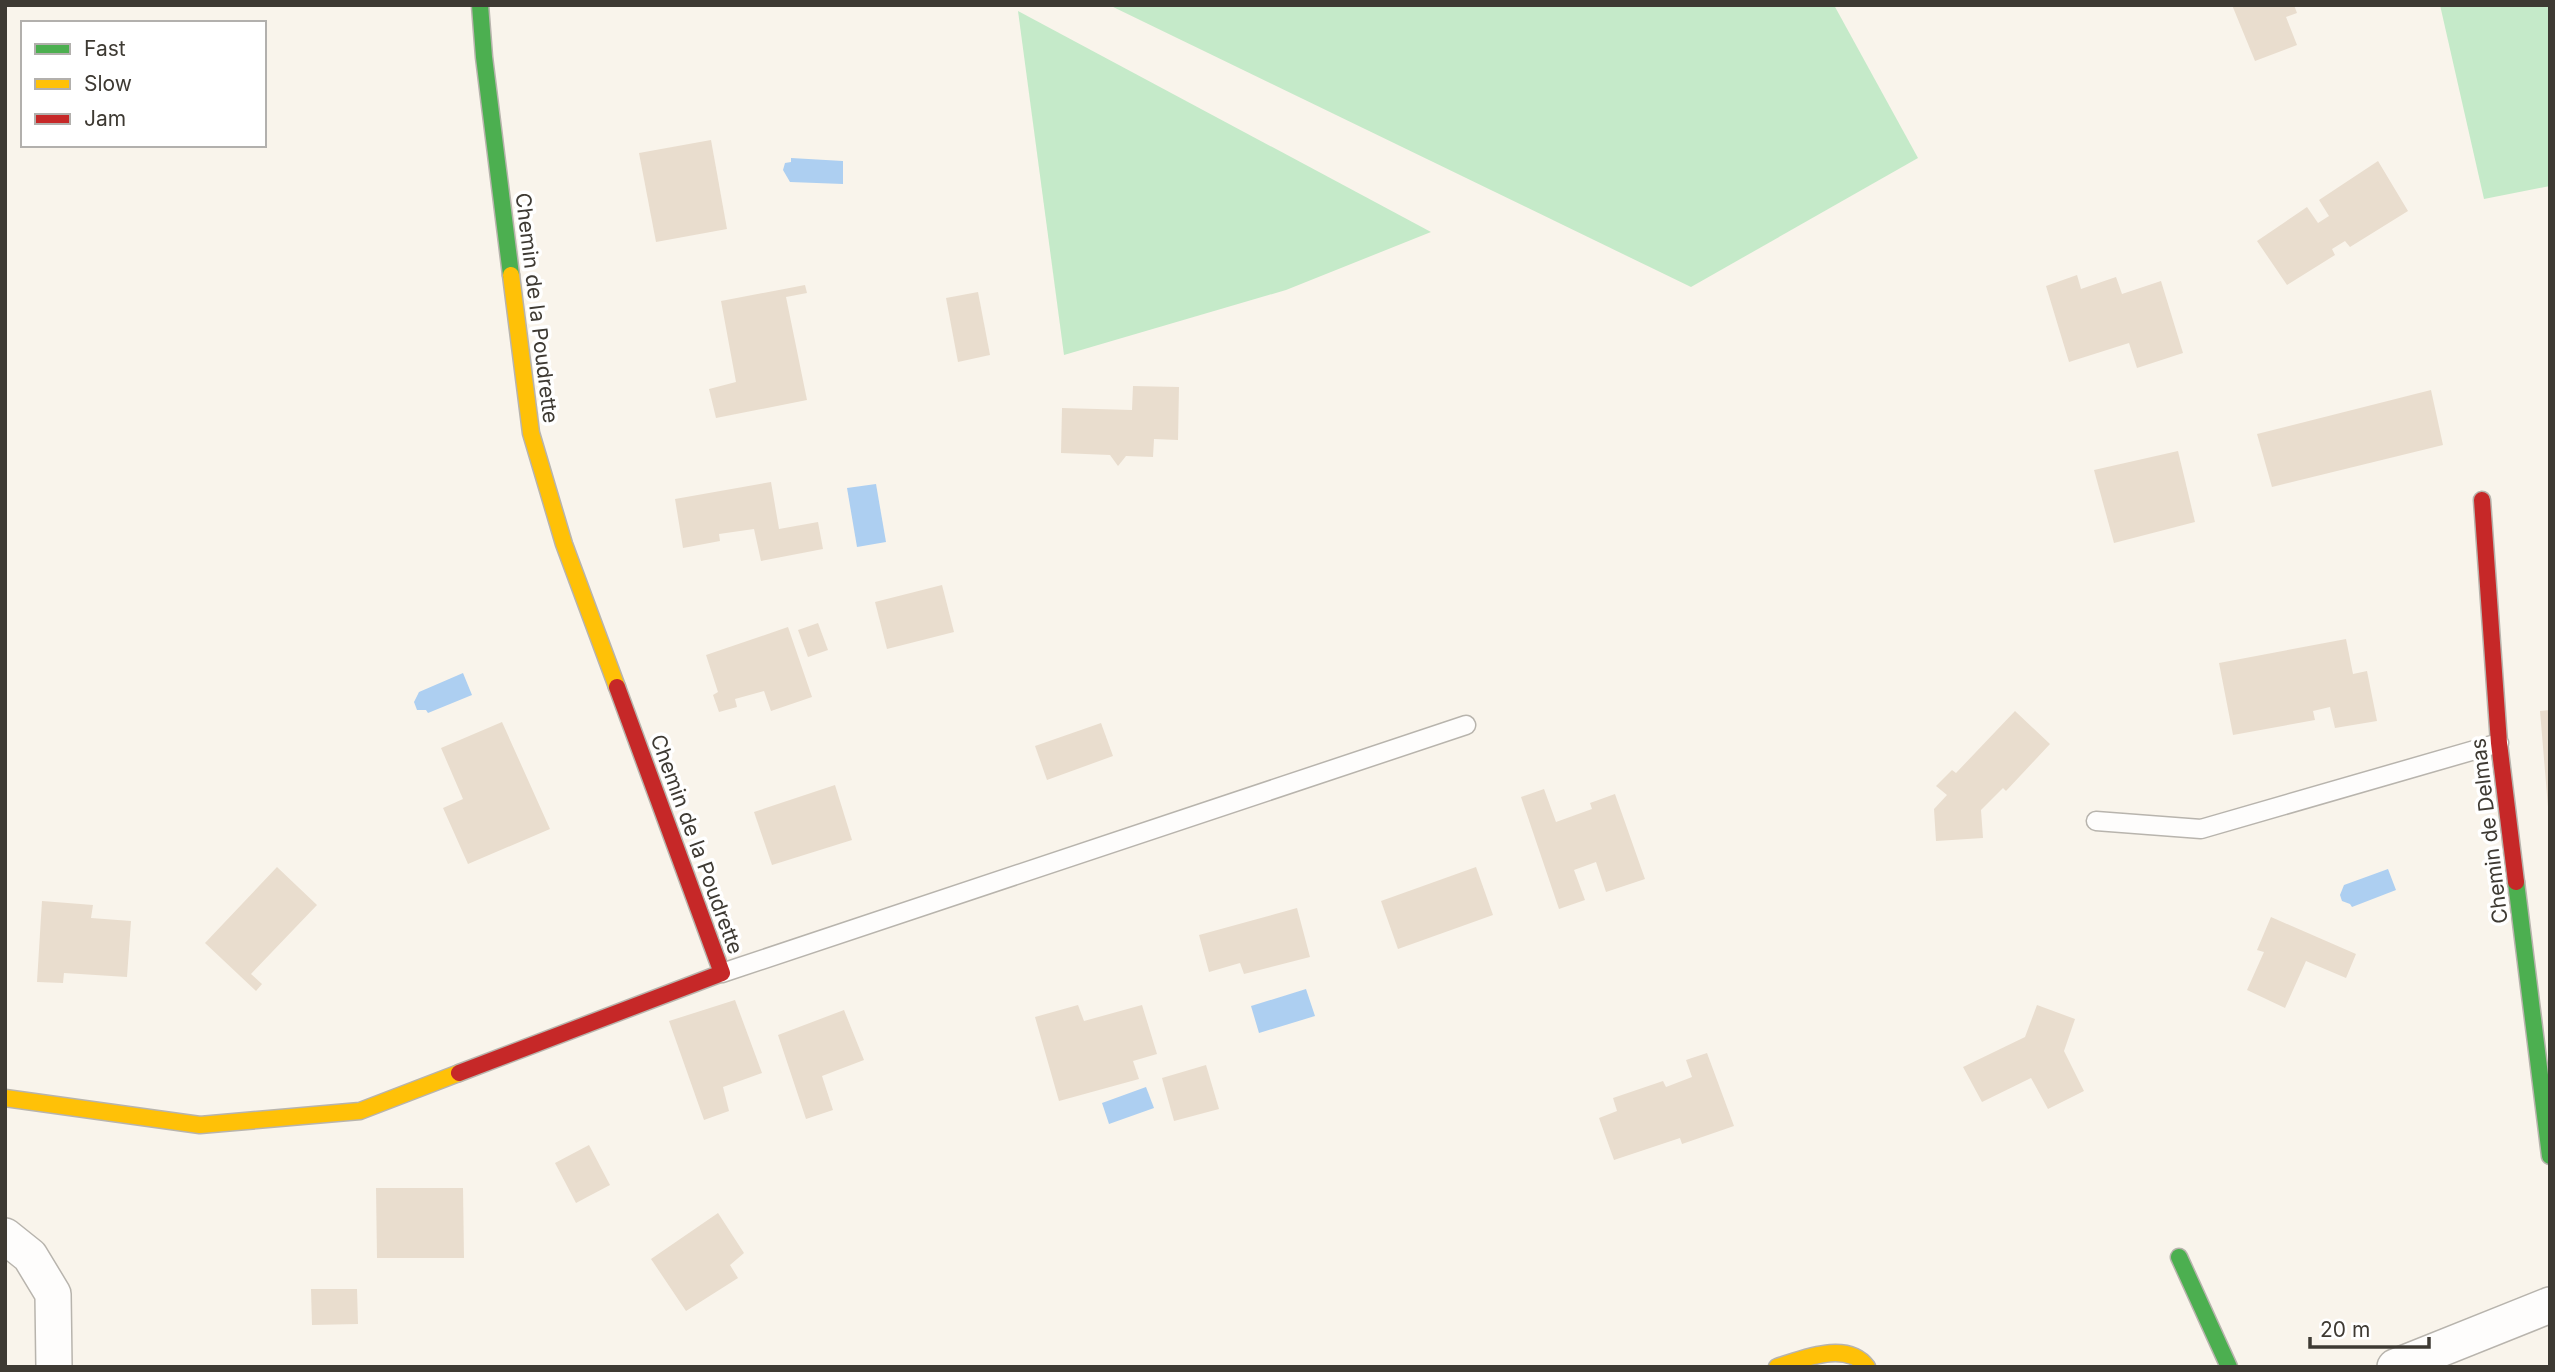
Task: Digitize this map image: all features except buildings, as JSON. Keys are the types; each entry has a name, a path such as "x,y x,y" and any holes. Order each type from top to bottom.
{"street":[{"name":"Chemin de la Poudrette","path":"5,1098 200,1125 360,1111 722,973 564,544 531,433 484,57 480,5"},
{"name":"Chemin de Delmas","path":"2482,500 2499,744 2550,1156"},
{"path":"5,1236 30,1256 53,1294 54,1367"},
{"path":"2179,1257 2229,1367"},
{"path":"2411,1364 2550,1305"},
{"path":"1777,1367 1830,1351 1862,1360 1867,1367"}],"lane":[{"path":"722,973 1466,725"},
{"path":"2096,821 2201,829 2499,744"}],"green space":[{"path":"1109,5 1834,5 1918,158 1691,287"},
{"path":"2440,5 2550,5 2550,186 2484,199"},
{"path":"1018,11 1431,232 1286,290 1064,355"}],"water":[{"path":"791,158 843,161 843,184 790,182 783,170 785,163 791,162"},
{"path":"876,484 886,542 857,547 847,488"},
{"path":"463,673 472,695 428,713 426,710 417,710 414,702 419,692"},
{"path":"2388,869 2396,890 2352,907 2342,901 2340,895 2344,885"},
{"path":"1306,989 1315,1016 1259,1033 1251,1006"},
{"path":"1146,1087 1154,1108 1109,1124 1102,1103"}],"traffic: fast":[{"path":"480,5 511,275"},
{"path":"2516,882 2550,1156"},
{"path":"2179,1257 2229,1367"}],"traffic: slow":[{"path":"511,275 531,433 564,544 617,687"},
{"path":"5,1098 200,1125 360,1111 459,1073"},
{"path":"1777,1367 1812,1356 1837,1353 1848,1354 1867,1367"}],"traffic: jam":[{"path":"2482,500 2499,743 2516,882"},
{"path":"459,1073 722,973 617,687"}]}
